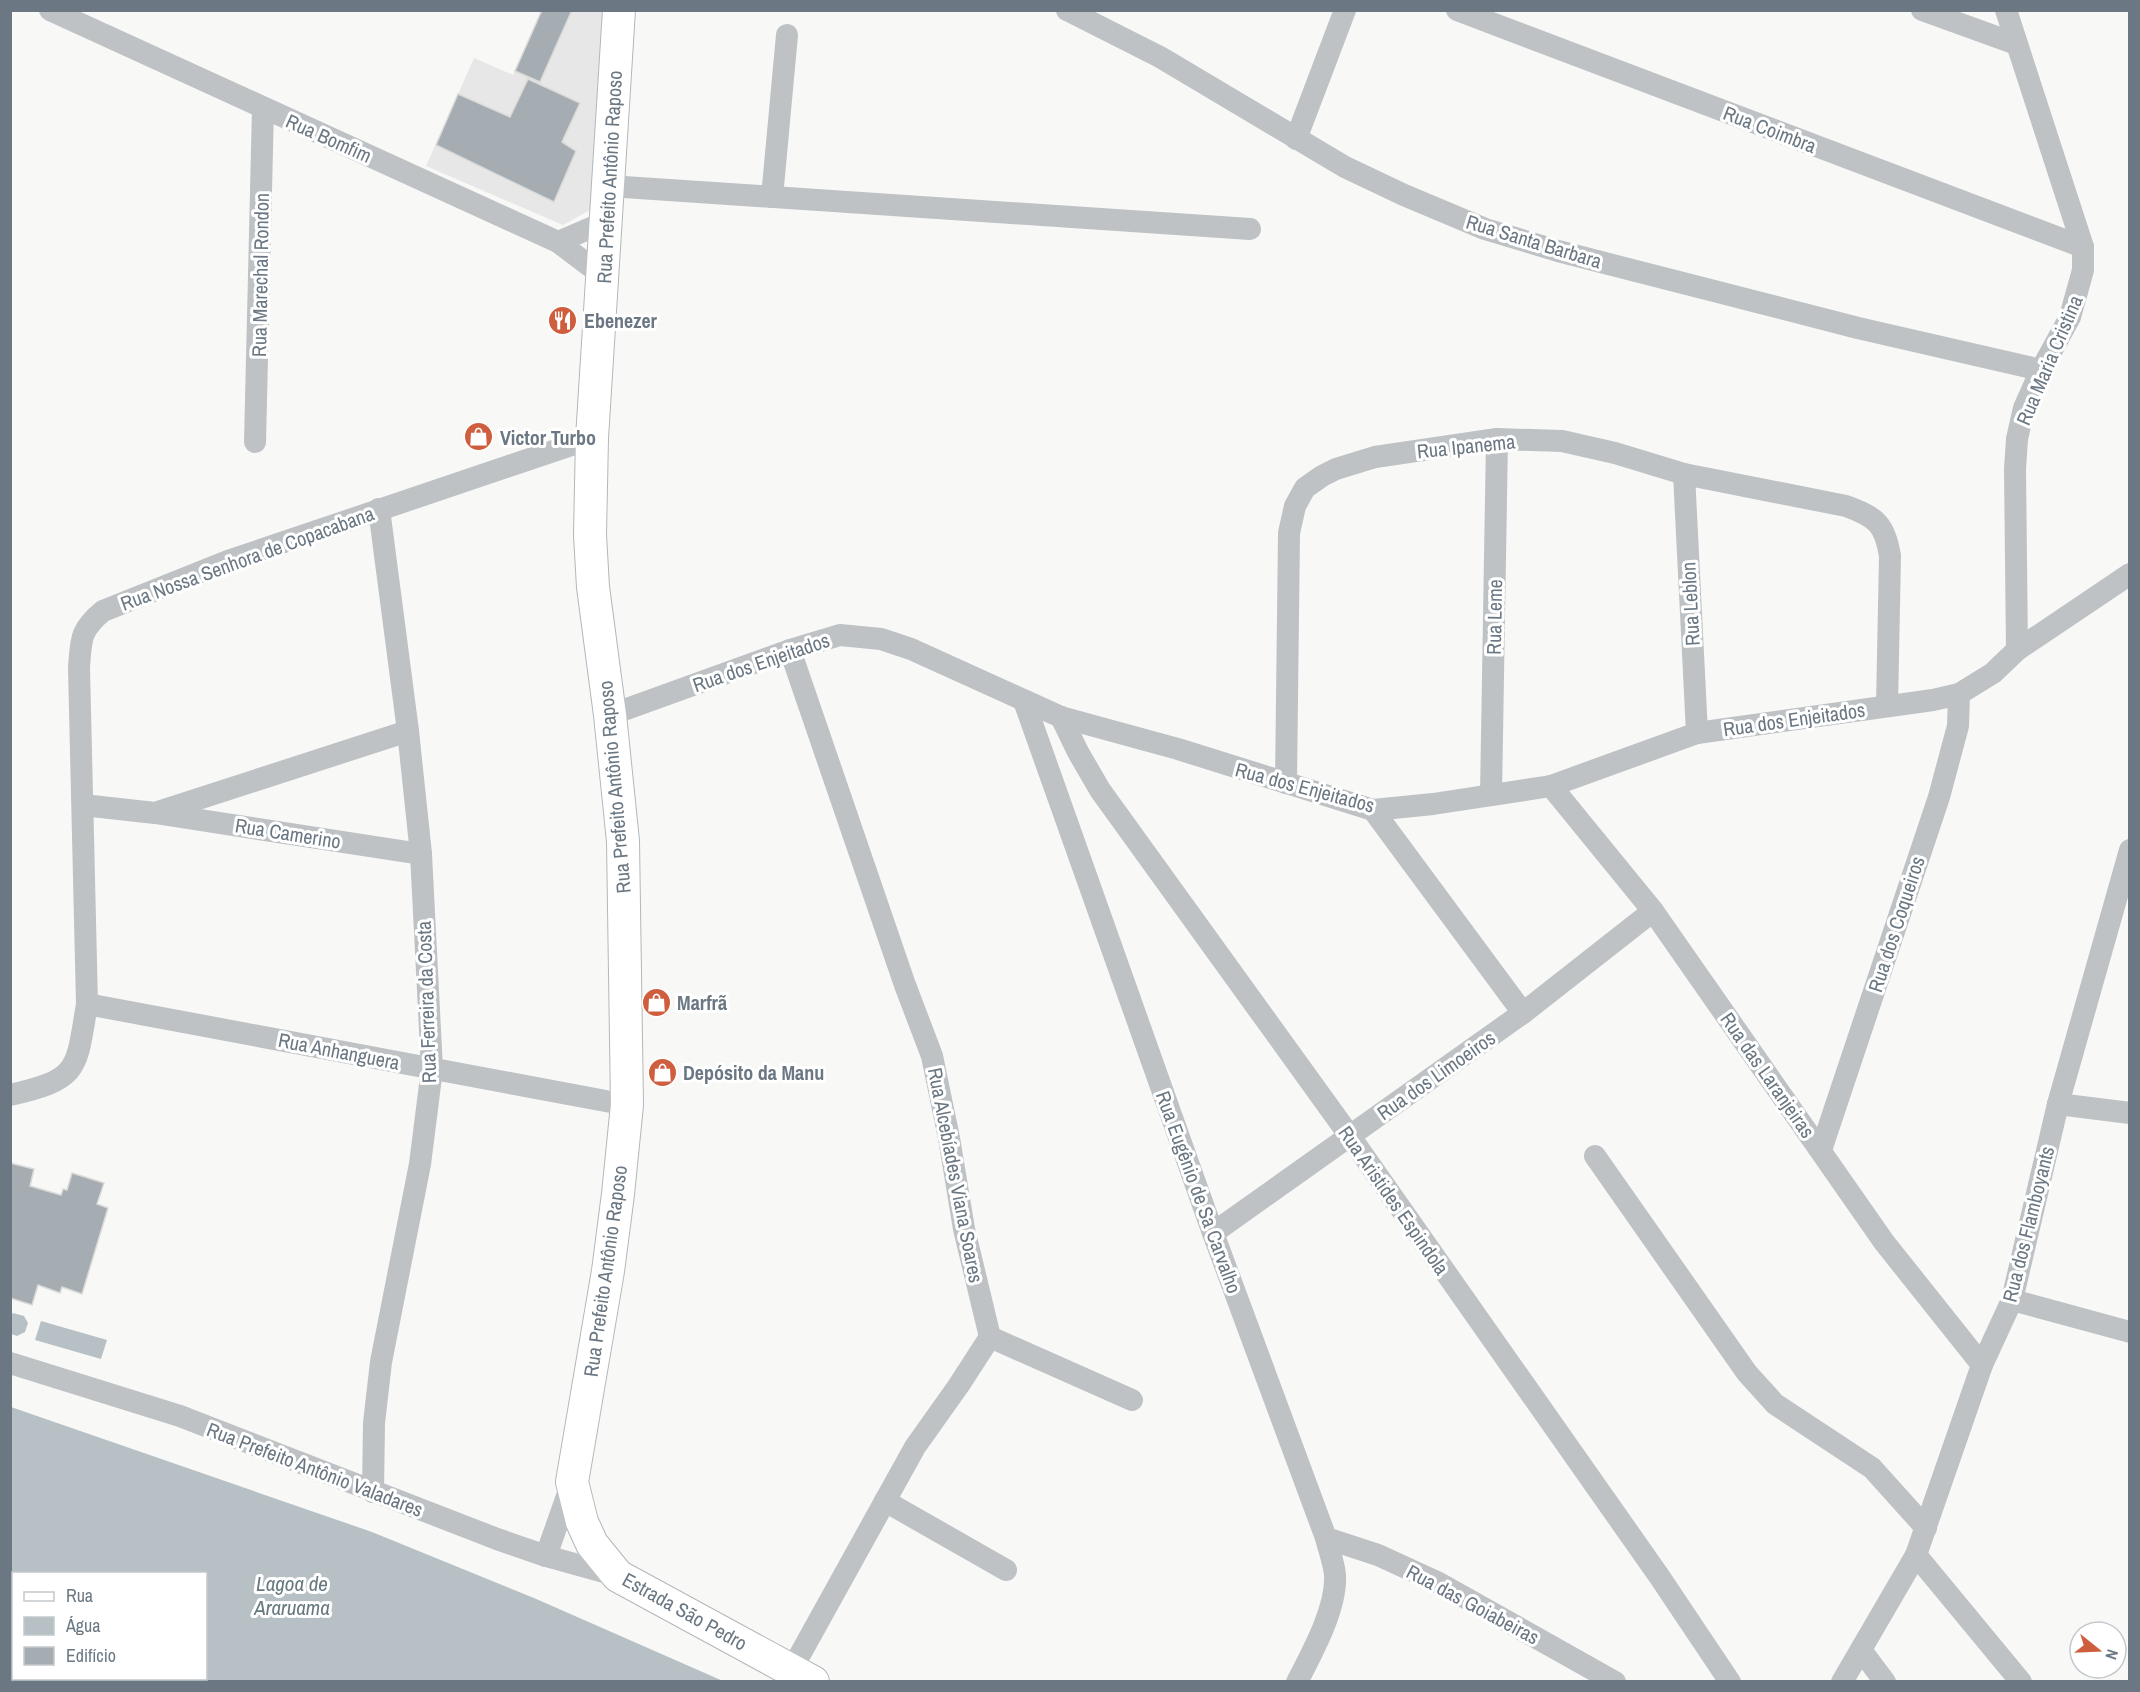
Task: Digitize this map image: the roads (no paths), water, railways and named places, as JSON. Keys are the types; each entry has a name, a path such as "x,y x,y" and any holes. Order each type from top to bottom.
{"street":[{"name":"Rua Bomfim","path":"50,10 558,242 603,276"},
{"name":"Rua Prefeito Antônio Raposo","path":"546,1556 572,1482 608,1271 627,1106 623,841 610,715 593,587 590,535 592,438 619,10"},
{"name":"Rua Santa Barbara","path":"1067,10 1160,57 1345,166 1404,195 1485,229 1558,251 1858,328 2041,370"},
{"path":"1296,139 1345,10"},
{"name":"Rua Coimbra","path":"1457,10 2083,247"},
{"path":"1922,10 2016,44"},
{"name":"Rua Maria Cristina","path":"2006,10 2083,247 2083,270 2070,318 2041,370 2024,408 2017,439 2015,469 2017,650"},
{"path":"772,196 787,35"},
{"name":"Rua Marechal Rondon","path":"255,442 263,108"},
{"path":"609,186 1250,229"},
{"path":"558,242 607,221"},
{"name":"Rua Nossa Senhora de Copacabana","path":"10,1095 61,1079 74,1066 80,1047 87,1004 79,668 80,642 88,624 103,611 228,561 592,438"},
{"name":"Rua Ipanema","path":"1286,783 1289,533 1295,506 1305,488 1336,469 1375,458 1497,439 1562,441 1615,453 1684,474 1846,506 1864,512 1877,522 1887,536 1890,556 1887,706"},
{"name":"Rua Leme","path":"1491,795 1497,439"},
{"name":"Rua Leblon","path":"1684,474 1697,734"},
{"name":"Rua Ferreira da Costa","path":"373,1492 374,1423 381,1362 420,1164 432,1069 421,854 408,731 379,509"},
{"name":"Rua dos Enjeitados","path":"610,715 790,650 840,635 881,639 911,649 1062,717 1373,810 1551,786 1697,734 1934,700 1959,694 1993,673 2017,650 2130,574"},
{"name":"Rua Alcebíades Viana Soares","path":"790,650 905,985 932,1056 949,1138 964,1229 990,1337"},
{"name":"Rua dos Coqueiros","path":"1821,1150 1939,797 1958,726 1959,694"},
{"name":"Rua Eugênio de Sa Carvalho","path":"1024,701 1214,1233 1326,1538 1335,1575 1329,1612 1297,1682"},
{"name":"Rua Aristides Espindola","path":"1062,717 1078,752 1100,790 1349,1135 1652,1566 1730,1682"},
{"name":"Rua Camerino","path":"154,813 408,731"},
{"name":"Rua das Laranjeiras","path":"1551,786 1653,911 1884,1242 1982,1365"},
{"name":"Rua Camerino","path":"83,805 154,813 421,854"},
{"path":"1373,810 1523,1013"},
{"name":"Rua dos Flamboyants","path":"1842,1682 1916,1555 1982,1365 2012,1300 2058,1104 2130,850"},
{"name":"Rua dos Limoeiros","path":"1214,1233 1523,1013 1653,911"},
{"name":"Rua Anhanguera","path":"87,1004 627,1106"},
{"path":"2058,1104 2130,1113"},
{"path":"1595,1156 1747,1372 1775,1404 1872,1468 1926,1528"},
{"path":"2012,1300 2130,1332"},
{"path":"802,1675 885,1501 915,1447 990,1337 1132,1400"},
{"name":"Rua Prefeito Antônio Valadares","path":"10,1363 180,1416 373,1492 546,1556 618,1576"},
{"name":"Estrada São Pedro","path":"572,1482 582,1522 592,1544 618,1576 802,1675"},
{"path":"885,1501 1006,1570"},
{"name":"Rua das Goiabeiras","path":"1326,1538 1378,1555 1439,1583 1615,1682"},
{"path":"1916,1555 2021,1682"},
{"path":"1861,1650 1885,1682"}],"water":[{"path":"13,1313 24,1316 28,1323 25,1332 17,1336 11,1334 11,1315"},
{"path":"41,1321 107,1340 101,1359 35,1340"},
{"name":"Lagoa de Araruama","path":"11,1407 372,1532 534,1598 723,1681 11,1681"}],"place":[{"name":"Ebenezer","path":"563,320"},
{"name":"Victor Turbo","path":"479,437"},
{"name":"Marfrã","path":"656,1002"},
{"name":"Depósito da Manu","path":"662,1072"}]}
